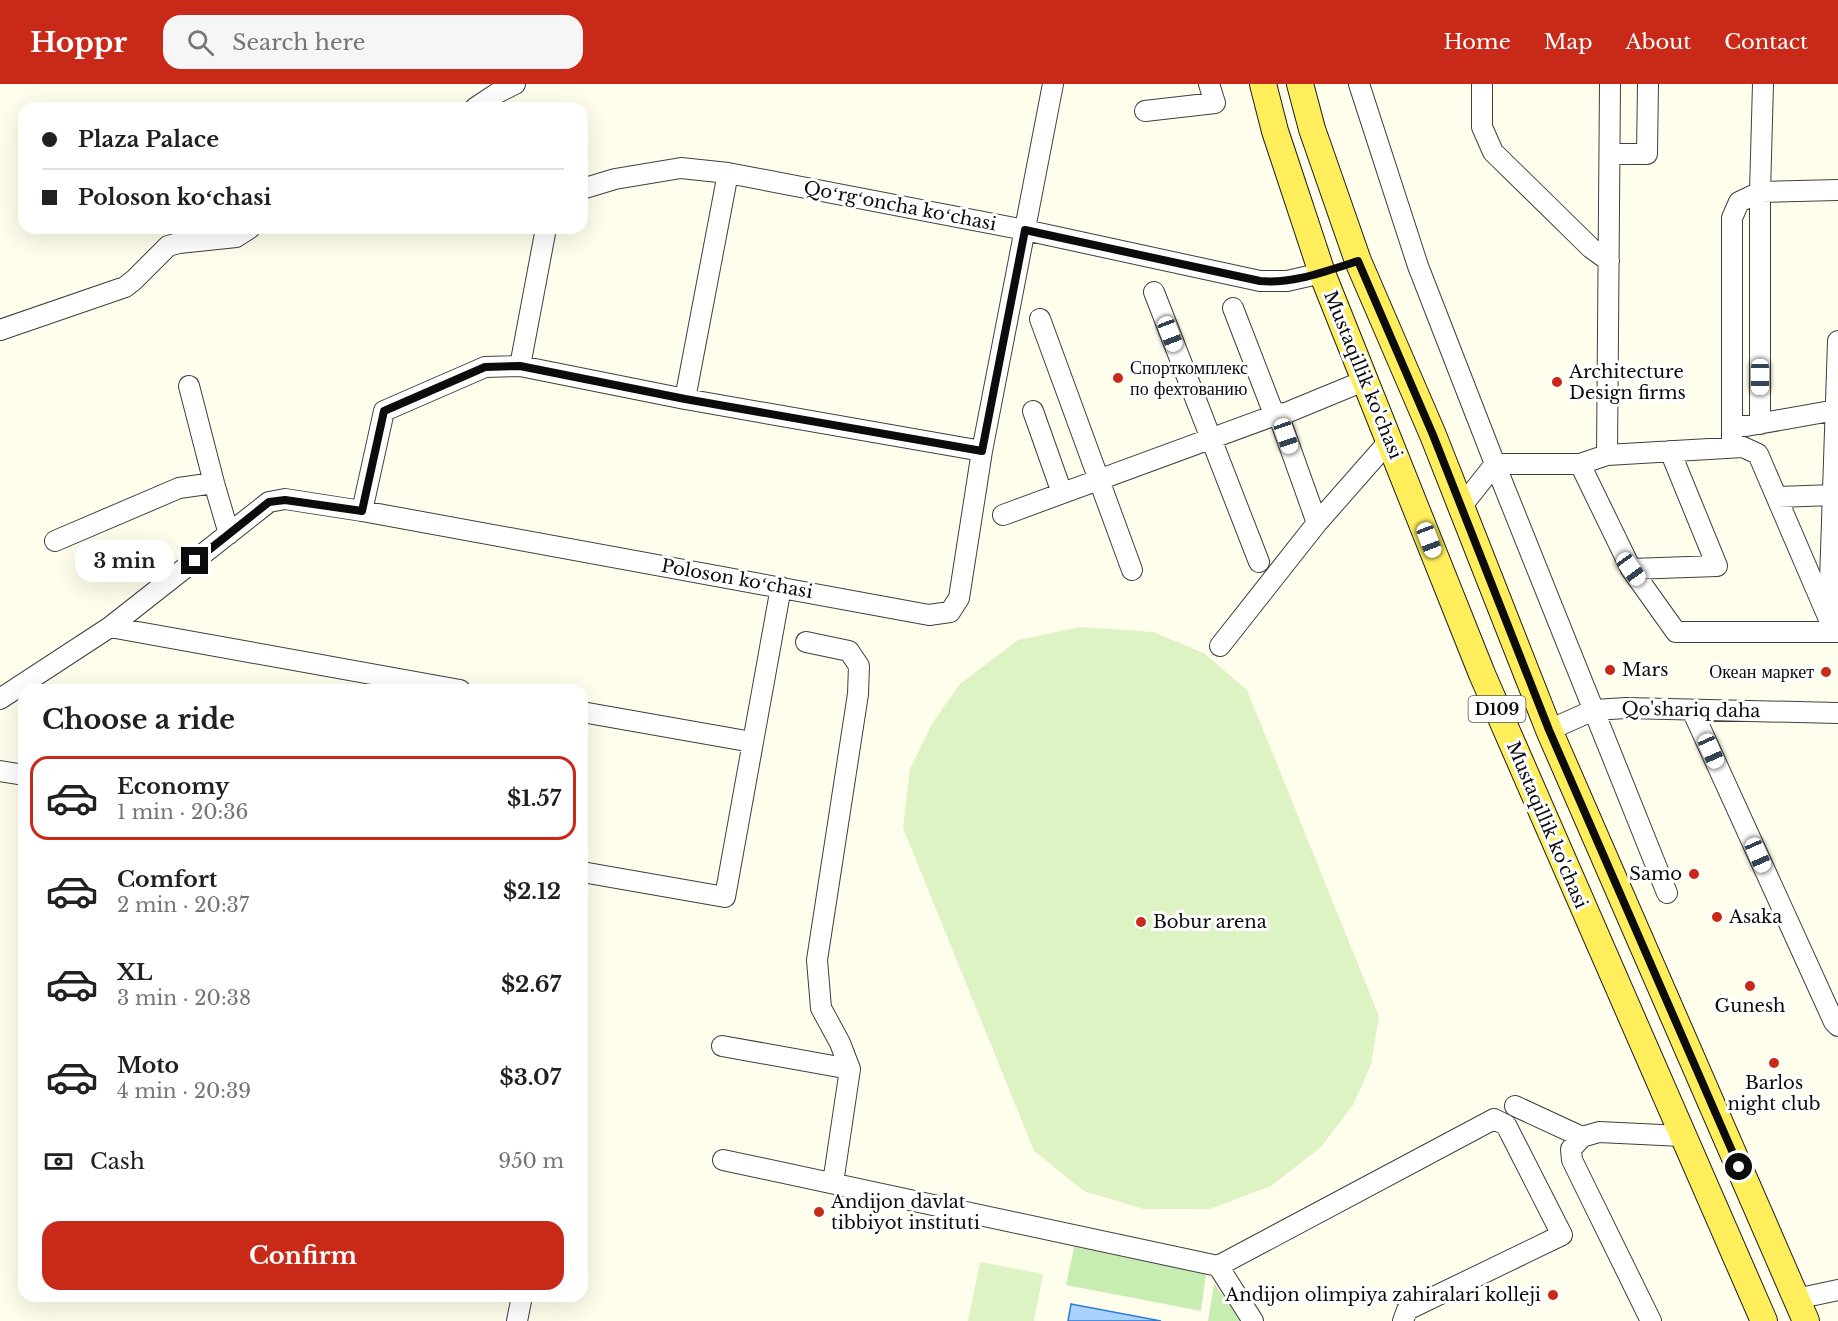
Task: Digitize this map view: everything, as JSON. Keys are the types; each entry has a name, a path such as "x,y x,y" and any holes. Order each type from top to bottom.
{"main road":[{"name":"Mustaqillik ko'chasi","path":"1263,84 1275,131 1322,273 1482,674 1764,1321"},
{"name":"D109","path":"1300,84 1311,129 1358,261 1433,435 1549,730 1801,1310"},
{"path":"1322,273 1358,261"},
{"path":"1392,445 1433,435"}],"street":[{"path":"484,102 515,84"},
{"name":"Poloson koʻchasi","path":"23,684 110,627 269,502 285,500 362,511 929,615 950,612 959,598 982,451 1053,84"},
{"path":"1145,111 1215,104 1209,84"},
{"path":"1359,84 1418,266 1667,893"},
{"path":"1482,84 1482,127 1493,152 1591,248 1609,261"},
{"path":"1607,455 1610,84"},
{"path":"1610,154 1647,154 1648,84"},
{"path":"1760,424 1760,192 1763,84"},
{"name":"Qoʻrgʻoncha koʻchasi","path":"588,187 615,179 681,168 728,173 1025,230 1260,281 1274,282 1322,273"},
{"path":"685,399 728,173"},
{"path":"1732,447 1732,218 1739,202 1760,192 1838,190"},
{"path":"0,330 125,286 168,246 236,237 241,234"},
{"path":"520,366 545,234"},
{"path":"1154,292 1259,562"},
{"path":"1233,308 1272,409 1278,414 1317,523"},
{"path":"1040,319 1132,570"},
{"path":"1835,626 1833,495 1838,341"},
{"path":"362,511 384,411 485,367 520,366 685,399 982,451"},
{"path":"1003,515 1286,413 1366,380"},
{"path":"189,386 229,534"},
{"path":"1732,426 1760,424 1836,410"},
{"path":"1032,411 1062,493"},
{"path":"1220,645 1317,523 1392,445"},
{"path":"1495,464 1580,464 1607,455 1732,447 1743,447 1758,454 1835,626"},
{"path":"1631,569 1717,566 1670,451"},
{"path":"1461,507 1495,464"},
{"path":"1580,464 1631,569 1676,632 1835,626"},
{"path":"55,541 180,488 214,483"},
{"path":"1776,497 1833,495"},
{"path":"588,873 725,897 781,587"},
{"path":"110,627 427,684"},
{"path":"806,642 849,651 859,666 858,694 817,960 821,1008 840,1043 850,1069 833,1183"},
{"name":"Poloson koʻchasi","path":"0,699 18,687"},
{"name":"Qo'shariq daha","path":"1549,730 1594,710 1626,708 1838,713"},
{"path":"1692,710 1834,1022 1838,1026"},
{"path":"588,713 752,742"},
{"path":"0,771 18,774"},
{"path":"722,1046 850,1069"},
{"path":"1515,1106 1582,1137"},
{"path":"723,1160 1218,1266 1494,1119 1506,1125 1562,1235 1407,1310 1402,1321"},
{"path":"1651,1321 1572,1161 1571,1149 1582,1137 1599,1132 1682,1136"},
{"path":"1218,1266 1253,1321"},
{"path":"1801,1310 1838,1290"},
{"path":"517,1321 521,1302"}],"green space":[{"name":"Bobur arena","path":"1080,627 1153,632 1204,653 1247,690 1379,1016 1371,1065 1353,1105 1321,1147 1271,1186 1210,1209 1143,1209 1084,1191 1034,1151 903,828 910,769 933,722 960,684 1018,640"},
{"path":"1076,1238 1206,1273 1201,1311 1066,1285"},
{"path":"980,1262 1043,1274 1034,1321 968,1321"},
{"path":"1214,1284 1239,1316 1240,1321 1208,1321"}],"water":[{"path":"1071,1304 1161,1321 1068,1321"}],"place":[{"name":"Спорткомплекс по фехтованию","path":"1118,378"},
{"name":"Architecture Design firms","path":"1557,382"},
{"name":"Mars","path":"1610,670"},
{"name":"Океан маркет","path":"1826,672"},
{"name":"Samo","path":"1694,874"},
{"name":"Asaka","path":"1717,917"},
{"name":"Bobur arena","path":"1141,922"},
{"name":"Gunesh","path":"1750,986"},
{"name":"Barlos night club","path":"1774,1063"},
{"name":"Andijon davlat tibbiyot instituti","path":"819,1212"},
{"name":"Andijon olimpiya zahiralari kolleji","path":"1553,1295"}],"route":[{"path":"195,561 269,502 285,500 362,511 384,411 485,367 520,366 685,399 982,451 1025,230 1260,281 1274,282 1322,273 1358,261 1433,435 1549,730 1739,1167"}]}
